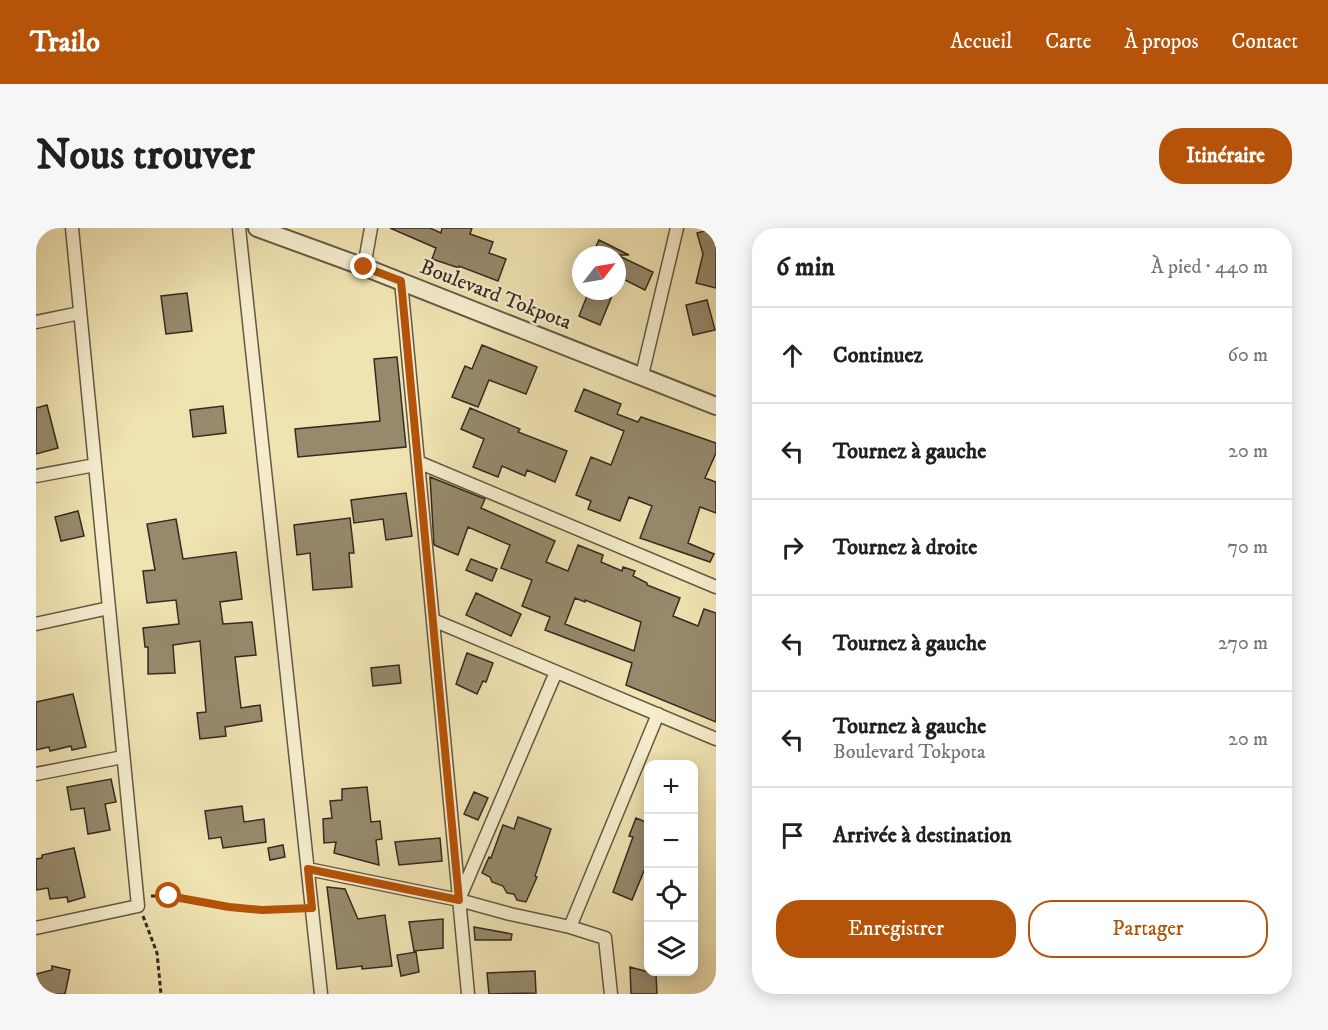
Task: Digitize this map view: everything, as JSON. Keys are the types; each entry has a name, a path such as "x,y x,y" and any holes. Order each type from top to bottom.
{"street":[{"path":"36,928 137,901 72,228"},
{"path":"239,228 321,994"},
{"name":"Boulevard Tokpota","path":"258,228 401,281 716,406"},
{"path":"364,267 371,228"},
{"path":"642,375 677,228"},
{"path":"401,281 468,994"},
{"path":"36,322 80,313"},
{"path":"418,462 716,586"},
{"path":"36,476 95,465"},
{"path":"36,624 109,608"},
{"path":"433,620 716,739"},
{"path":"459,900 556,672"},
{"path":"570,927 658,714"},
{"path":"36,774 123,757"},
{"path":"308,869 459,900 570,927 605,938 611,994"}],"path":[{"path":"161,994 157,953 137,901 169,896 229,907 262,910 312,908"}],"building":[{"path":"390,228 430,228 441,233 442,228 472,228 470,234 493,242 489,253 506,259 498,281 459,266 459,268 432,259 436,248"},
{"path":"716,228 716,288 696,283 703,254 697,233"},
{"path":"599,240 611,246 596,246"},
{"path":"626,259 653,272 645,290 626,280"},
{"path":"187,293 192,331 166,334 161,296"},
{"path":"585,300 610,300 600,325 579,316"},
{"path":"707,300 715,330 693,335 686,305"},
{"path":"482,345 537,367 526,394 489,380 478,407 452,397 465,366 472,369"},
{"path":"397,357 406,447 298,457 295,429 380,421 374,359"},
{"path":"584,389 621,404 617,414 638,422 641,417 716,443 716,453 705,478 716,482 716,513 700,507 688,543 714,554 710,562 640,538 652,506 629,497 620,521 588,509 591,501 576,495 591,457 611,465 624,431 575,411"},
{"path":"47,405 58,448 36,454 36,408"},
{"path":"223,406 226,433 193,437 190,410"},
{"path":"470,408 520,429 518,432 567,451 555,482 527,470 525,476 502,466 498,477 473,467 484,439 461,429"},
{"path":"430,477 485,499 481,508 555,541 546,562 568,571 578,545 603,555 601,562 622,571 623,567 635,571 633,576 647,585 680,598 673,616 698,626 704,609 716,613 716,722 626,685 632,663 545,630 550,617 522,606 532,580 501,568 510,545 468,527 458,555 434,545","holes":["575,598 585,602 585,600 641,622 634,651 565,624"]},
{"path":"406,493 412,536 386,540 383,519 354,523 351,500"},
{"path":"78,511 84,536 61,541 55,517"},
{"path":"350,518 354,553 349,553 352,587 313,590 310,553 297,555 294,525"},
{"path":"176,519 183,559 236,552 242,599 220,602 223,624 252,622 256,655 235,657 241,708 260,705 262,721 225,727 226,736 200,739 197,713 206,712 200,641 173,645 175,673 148,674 148,647 145,647 143,628 179,624 176,600 147,603 143,571 155,570 147,524"},
{"path":"471,559 497,569 492,581 466,570"},
{"path":"476,593 521,614 511,636 466,615"},
{"path":"467,653 493,663 486,682 483,681 477,694 456,684"},
{"path":"399,665 401,683 373,686 371,668"},
{"path":"73,694 86,747 72,750 71,746 50,751 49,747 36,750 36,702"},
{"path":"111,779 116,802 105,804 110,830 88,834 84,808 71,810 67,787"},
{"path":"367,787 371,822 380,821 382,839 376,840 379,865 334,853 336,842 324,843 323,819 332,818 330,801 342,800 342,789"},
{"path":"474,792 488,798 478,820 464,814"},
{"path":"242,806 244,822 264,819 266,842 223,848 221,837 209,839 205,811"},
{"path":"518,817 551,829 535,876 537,877 526,902 517,900 514,894 507,893 503,886 492,882 490,877 482,873 489,857 491,858 503,825 514,829"},
{"path":"636,818 644,821 644,871 632,900 613,892 633,837 629,836"},
{"path":"440,838 442,861 399,865 395,842"},
{"path":"283,845 285,857 270,860 268,848"},
{"path":"74,848 85,897 68,902 67,897 50,899 48,888 36,890 36,859 42,858 42,855"},
{"path":"327,887 345,889 358,919 385,915 392,966 337,969"},
{"path":"443,919 443,948 414,951 409,922"},
{"path":"474,927 512,934 511,940 475,940"},
{"path":"416,952 419,972 401,976 397,955"},
{"path":"52,966 70,970 65,994 36,994 36,974 52,970"},
{"path":"630,967 644,971 644,976 656,976 657,994 631,994"},
{"path":"535,971 536,993 489,994 487,973"}],"route":[{"path":"169,896 229,907 262,910 312,908 308,869 459,900 401,281 364,267"}]}
